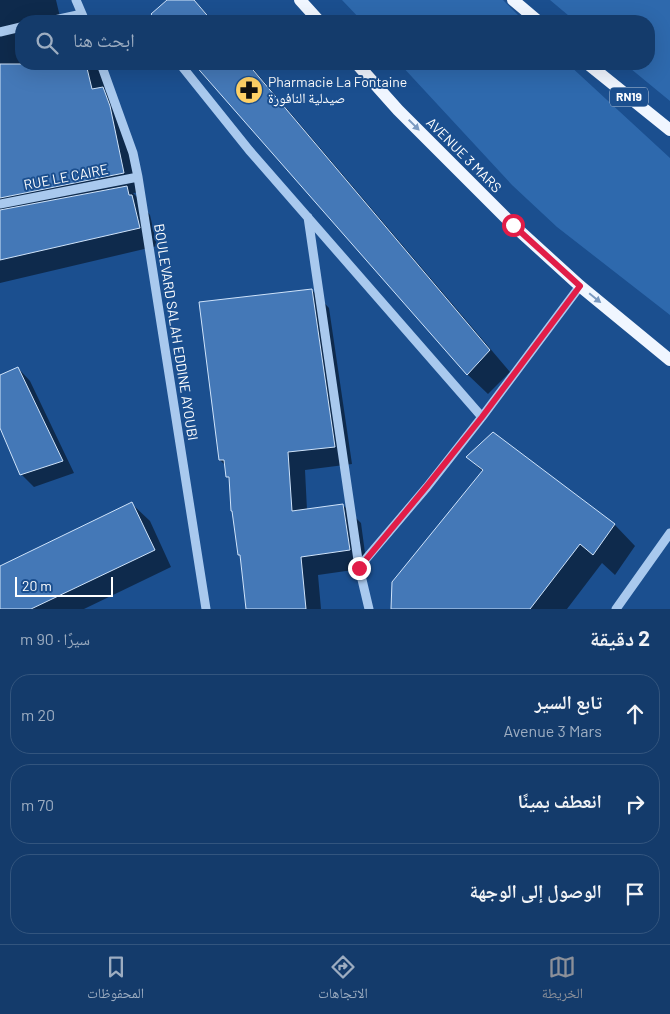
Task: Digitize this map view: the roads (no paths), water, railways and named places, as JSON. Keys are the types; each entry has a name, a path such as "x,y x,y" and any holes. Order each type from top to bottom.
{"main road":[{"path":"300,0 314,15"},
{"path":"514,0 531,15"},
{"name":"AVENUE 3 MARS","path":"362,70 398,110 513,225 580,286 670,360"},
{"name":"RN19","path":"595,70 670,130"}],"street":[{"path":"76,0 83,15"},
{"path":"0,32 15,28"},
{"name":"BOULEVARD SALAH EDDINE AYOUBI","path":"103,70 133,154 138,177 206,609"},
{"path":"185,70 249,150 482,417"},
{"name":"RUE LE CAIRE","path":"0,204 138,177"},
{"path":"308,217 359,568 369,609"},
{"path":"359,568 482,417 580,286"},
{"path":"616,609 670,533"}],"place":[{"name":"Pharmacie La Fontaine صيدلية النافورة","path":"249,90"}]}
